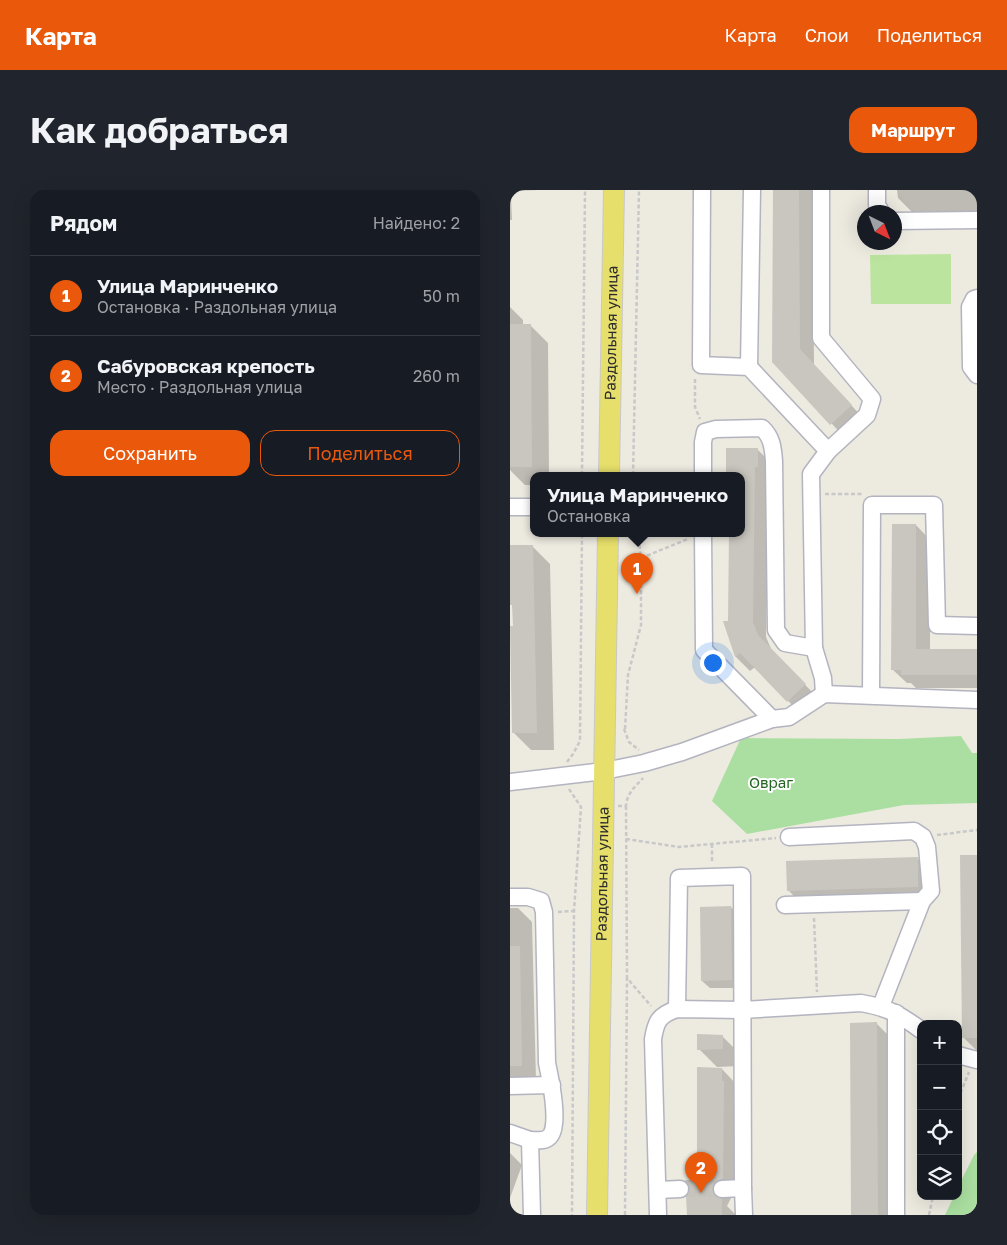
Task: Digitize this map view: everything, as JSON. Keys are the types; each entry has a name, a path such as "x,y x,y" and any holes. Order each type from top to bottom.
{"main road":[{"name":"Раздольная улица","path":"609,472 614,190"},
{"name":"Раздольная улица","path":"597,1215 608,537"}],"street":[{"path":"702,190 701,365 749,367"},
{"path":"752,190 749,367 828,451"},
{"path":"821,190 821,338 872,399 867,415 828,451 811,474 814,648 823,678 824,694"},
{"path":"877,190 877,205"},
{"path":"902,221 977,220"},
{"path":"977,298 974,299 970,307 971,367 977,375"},
{"path":"703,472 702,442 706,432 716,429 762,428 768,434 773,447 774,461 776,630 785,643 814,648"},
{"path":"871,695 872,505 934,505 937,625 977,626"},
{"path":"510,507 530,507"},
{"path":"703,537 704,650 772,719"},
{"path":"510,782 604,771 644,763 682,752 772,719 789,717 824,694 977,700"},
{"path":"789,837 914,832 923,837 928,847 931,891 922,901 881,1006"},
{"path":"677,1009 679,878 742,876 744,1215"},
{"path":"510,897 528,897 541,901 544,912 547,1063 552,1085 555,1129 551,1136 544,1140 530,1140 510,1133"},
{"path":"785,905 922,901"},
{"path":"658,1215 653,1039 655,1026 660,1017 667,1012 677,1009 742,1010 862,1003 881,1006 896,1013 917,1027"},
{"path":"896,1013 896,1215"},
{"path":"962,1057 974,1064"},
{"path":"510,1086 552,1085"},
{"path":"530,1140 532,1215"},
{"path":"722,1189 744,1188"},
{"path":"658,1190 680,1189"}],"path":[{"path":"582,472 585,190"},
{"path":"633,472 639,190"},
{"path":"701,365 695,379 695,407 706,432"},
{"path":"812,494 866,494 872,505"},
{"path":"580,731 582,537"},
{"path":"625,729 628,675 641,625 641,558 638,537"},
{"path":"641,558 693,537"},
{"path":"625,1215 626,806"},
{"path":"572,1215 574,911 581,807"},
{"path":"923,837 977,830"},
{"path":"626,840 679,847 789,837"},
{"path":"712,844 713,877"},
{"path":"813,904 817,1006"},
{"path":"627,978 660,1017"},
{"path":"962,1088 966,1076 974,1064"},
{"path":"929,1215 932,1200"}],"green space":[{"path":"951,254 951,304 871,304 870,255"},
{"name":"Овраг","path":"961,736 972,753 977,753 977,803 904,805 747,834 712,801 741,738 899,739"},
{"path":"977,1152 977,1215 945,1215 952,1200 962,1200 962,1179"}],"building":[{"path":"773,190 799,190 800,349 852,405 830,425 772,362"},
{"path":"510,324 531,324 532,467 510,467"},
{"path":"726,448 758,448 758,467 755,467 753,622 758,635 806,684 787,702 740,653 735,657 723,621 728,621 729,537 745,537 745,472 726,472"},
{"path":"892,524 916,524 916,649 977,649 977,675 901,675 901,670 891,670"},
{"path":"510,545 533,545 537,733 512,733 510,626 513,626 512,605 510,605"},
{"path":"960,855 977,855 977,1038 962,1038"},
{"path":"918,857 918,887 787,891 786,861"},
{"path":"731,906 732,980 701,981 700,907"},
{"path":"510,946 520,946 522,1066 510,1066"},
{"path":"877,1022 878,1215 851,1215 850,1023"},
{"path":"697,1034 723,1035 723,1049 697,1050"},
{"path":"697,1067 722,1068 722,1081 724,1081 723,1179 716,1181 712,1189 714,1195 722,1199 722,1215 687,1215 686,1196 690,1188 685,1180 697,1180"}],"tunnel":[{"path":"680,1189 722,1189"}],"place":[{"name":"Улица Маринченко","path":"637,594"},
{"name":"Сабуровская крепость","path":"701,1193"}]}
